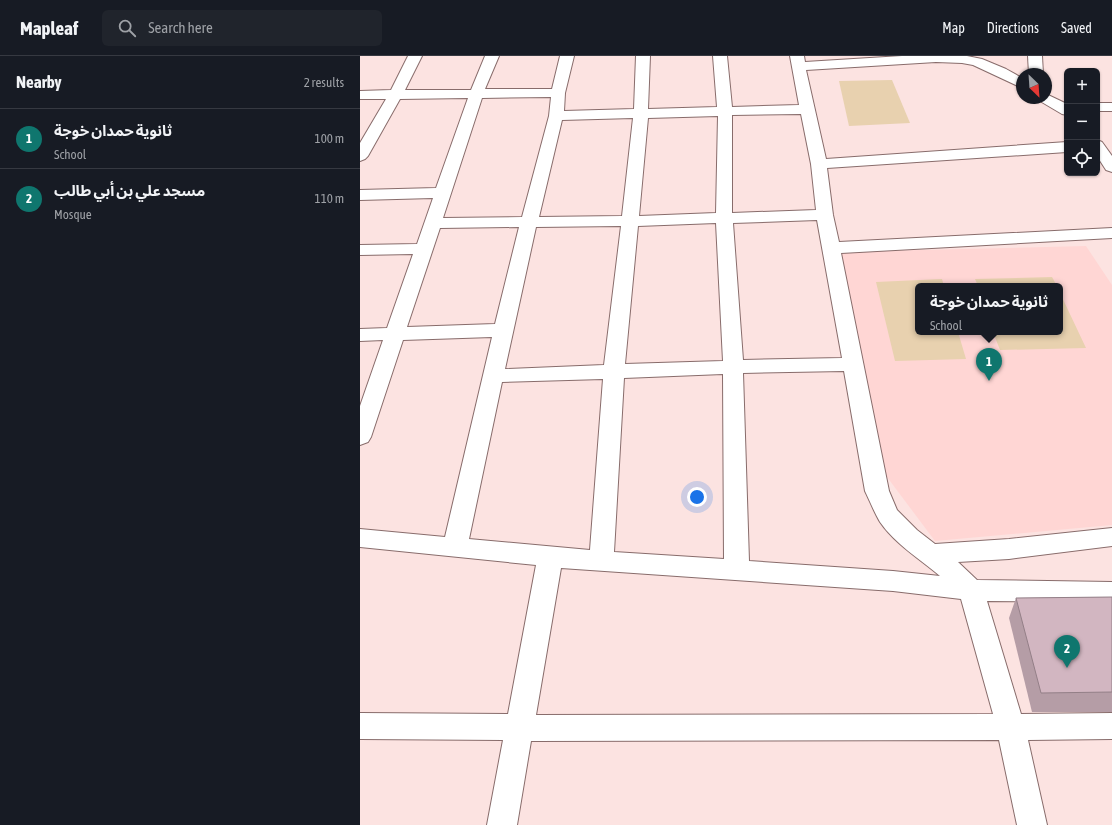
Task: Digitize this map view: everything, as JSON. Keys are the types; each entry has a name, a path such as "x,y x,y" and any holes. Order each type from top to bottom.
{"street":[{"path":"360,156 396,94 415,56"},
{"path":"360,437 492,56"},
{"path":"455,548 503,330 556,116 558,93 567,56"},
{"path":"601,561 614,371 641,114 643,56"},
{"path":"720,56 726,111 724,219 733,367 737,570"},
{"path":"1035,56 1036,68"},
{"path":"1016,81 1001,72 977,62 962,59 936,58 798,61 819,164 826,216 877,491 889,515 908,537 961,579 971,590 1011,728 1032,825"},
{"path":"360,95 558,93"},
{"path":"1052,102 1064,108"},
{"path":"1100,107 1112,107"},
{"path":"556,116 807,109"},
{"path":"819,164 1064,147"},
{"path":"1100,149 1112,167"},
{"path":"360,195 444,193"},
{"path":"433,223 630,221 826,216"},
{"path":"832,248 1112,233"},
{"path":"360,250 424,249"},
{"path":"360,335 503,330"},
{"path":"494,376 854,364"},
{"path":"930,554 1009,549 1112,537"},
{"path":"360,538 550,557 893,581 971,590 1112,592"},
{"path":"502,825 550,557"},
{"path":"360,726 520,728 1011,728 1112,726"}],"shaded area":[{"path":"892,80 910,123 849,126 839,81"},
{"path":"1086,246 1112,285 1112,525 935,541 887,477 836,252"},
{"path":"1052,277 1055,283 977,283 975,279"},
{"path":"942,279 943,283 915,283 915,335 959,335 966,359 895,361 876,282"},
{"path":"1063,299 1086,348 1000,350 994,335 1063,335"}],"building":[{"path":"1112,597 1112,692 1041,693 1016,598"}],"place":[{"name":"ثانوية حمدان خوجة","path":"989,381"},
{"name":"مسجد علي بن أبي طالب","path":"1067,668"}]}
